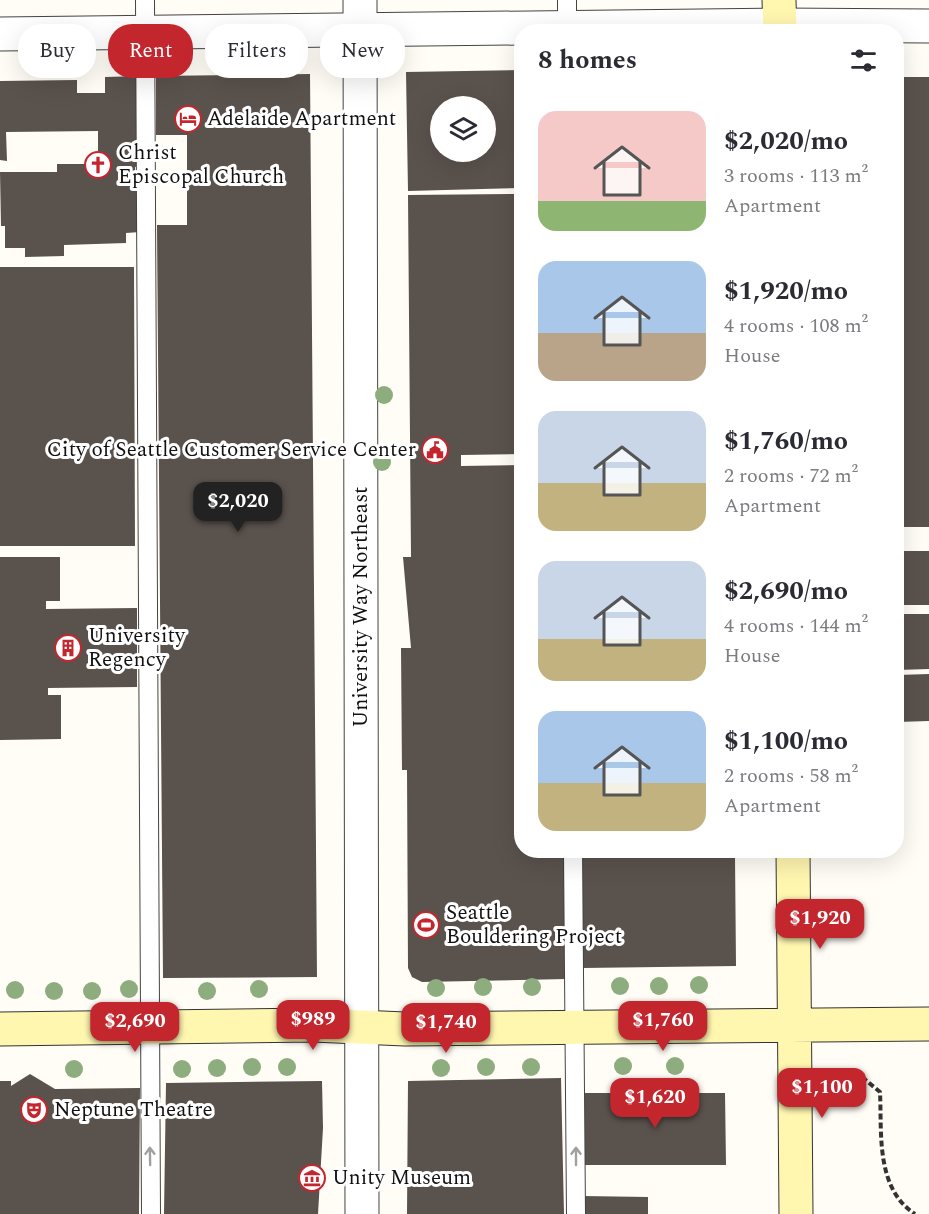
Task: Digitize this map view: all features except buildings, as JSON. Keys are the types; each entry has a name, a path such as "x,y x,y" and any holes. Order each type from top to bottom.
{"main road":[{"path":"793,858 796,1214"},
{"path":"0,1029 929,1024"}],"street":[{"path":"193,29 360,15 567,20 780,19 886,24"},
{"name":"University Way Northeast","path":"360,15 362,1214"},
{"path":"904,25 929,26"},
{"path":"0,34 108,33"}],"lane":[{"path":"145,0 145,24"},
{"path":"145,78 151,1214"},
{"path":"573,858 576,1214"}],"path":[{"path":"862,1077 880,1092 882,1155 888,1179 910,1211 915,1214"}],"place":[{"name":"Adelaide Apartment","path":"188,119"},
{"name":"Christ Episcopal Church","path":"98,165"},
{"name":"City of Seattle Customer Service Center","path":"435,450"},
{"name":"University Regency","path":"68,648"},
{"name":"Seattle Bouldering Project","path":"426,925"},
{"name":"Neptune Theatre","path":"34,1110"},
{"name":"Unity Museum","path":"312,1178"}]}
